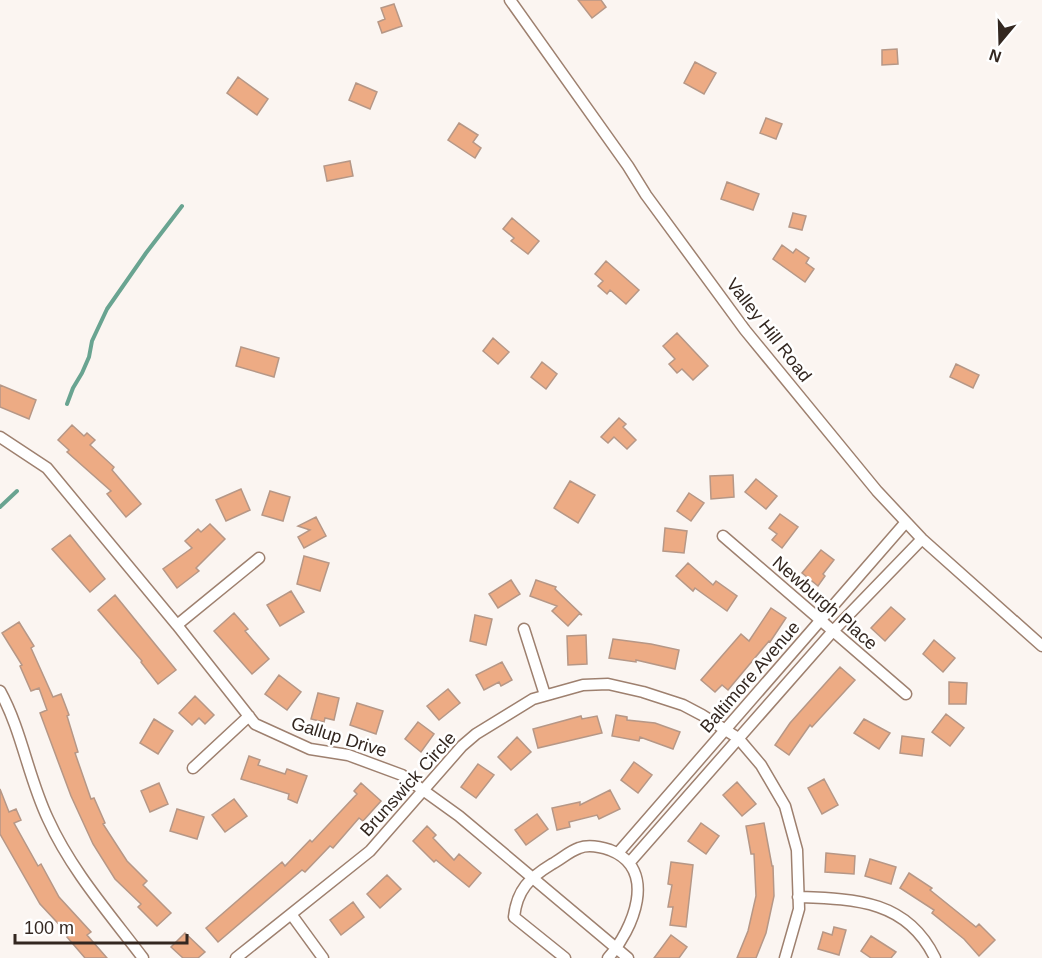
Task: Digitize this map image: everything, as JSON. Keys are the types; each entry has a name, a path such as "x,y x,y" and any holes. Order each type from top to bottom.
{"street":[{"name":"Valley Hill Road","path":"510,0 628,166 646,195 745,330 877,491 922,539 1042,646"},
{"name":"Gallup Drive","path":"0,437 47,468 177,625 255,724 310,749 348,755 402,775 424,790 628,958"},
{"name":"Baltimore Avenue","path":"618,853 906,522"},
{"name":"Newburgh Place","path":"723,536 906,694"},
{"name":"Baltimore Avenue","path":"630,862 833,631 922,539"},
{"path":"177,625 260,558"},
{"path":"524,629 545,695"},
{"name":"Brunswick Circle","path":"236,958 370,851 462,746 476,734 533,699 583,685 608,684 683,705 702,715 738,738 761,765 785,806 797,850 799,909 785,958"},
{"path":"0,691 12,712 46,816 67,857 143,958"},
{"path":"193,768 249,716"},
{"path":"565,958 514,917 517,901 531,877 581,847 600,846 618,853 630,862 637,878 636,903 630,924 616,949 608,958"},
{"path":"798,897 842,899 875,905 899,916 921,933 935,958"},
{"path":"291,914 323,958"}],"building":[{"path":"578,0 601,0 606,7 592,18"},
{"path":"394,4 402,26 382,33 378,22 385,19 381,8"},
{"path":"897,49 898,64 882,65 882,50"},
{"path":"695,62 716,73 704,94 684,83"},
{"path":"238,77 268,99 257,115 227,93"},
{"path":"356,83 377,92 370,109 349,100"},
{"path":"766,118 782,124 776,139 760,133"},
{"path":"459,123 478,135 473,142 481,148 475,158 448,140"},
{"path":"350,161 353,176 327,181 324,166"},
{"path":"727,182 759,194 753,210 721,199"},
{"path":"793,213 806,216 802,230 789,227"},
{"path":"512,218 539,241 528,254 511,241 514,238 503,229"},
{"path":"782,245 793,253 796,249 809,258 806,263 814,269 805,282 773,259"},
{"path":"606,261 639,290 626,304 610,290 607,294 598,286 603,281 595,274"},
{"path":"677,333 708,366 693,380 682,369 677,373 669,364 675,359 663,346"},
{"path":"493,338 509,352 498,364 483,351"},
{"path":"241,347 279,358 274,377 236,366"},
{"path":"542,362 557,374 546,389 531,377"},
{"path":"956,364 979,375 973,388 950,377"},
{"path":"0,385 36,400 29,419 0,407"},
{"path":"619,418 626,424 623,427 636,440 627,449 614,437 608,443 601,437"},
{"path":"72,425 84,436 87,433 95,440 90,445 114,467 112,470 141,504 126,517 107,494 111,491 67,452 69,450 58,440"},
{"path":"733,475 734,497 711,499 710,476"},
{"path":"756,479 777,496 766,509 745,492"},
{"path":"570,481 595,495 578,523 554,508"},
{"path":"241,489 250,510 226,521 216,500"},
{"path":"270,491 290,497 283,521 262,515"},
{"path":"689,493 704,503 691,521 677,511"},
{"path":"780,514 798,527 782,548 772,540 777,534 769,528"},
{"path":"316,517 326,536 304,548 298,537 310,530 298,526"},
{"path":"210,524 225,539 196,568 199,571 177,588 163,569 192,548 185,541 198,529 201,532"},
{"path":"665,528 687,531 684,553 663,551"},
{"path":"70,535 105,579 90,592 52,549"},
{"path":"821,550 834,560 823,574 825,576 818,586 802,573"},
{"path":"304,556 329,563 320,591 297,584"},
{"path":"688,563 713,585 716,581 737,596 727,611 695,588 693,591 676,576"},
{"path":"511,580 520,594 498,608 489,594"},
{"path":"536,580 556,587 555,589 582,615 579,614 568,626 552,611 557,606 530,596"},
{"path":"291,591 304,612 280,626 267,605"},
{"path":"115,595 176,670 158,684 142,661 98,610"},
{"path":"891,607 905,619 885,641 871,628"},
{"path":"771,608 786,618 770,642 728,690 722,685 715,692 701,680 741,634 749,641"},
{"path":"234,613 248,629 245,631 269,659 252,674 214,631"},
{"path":"475,615 492,619 486,645 470,641"},
{"path":"19,622 34,646 31,648 53,697 61,694 78,752 75,753 91,799 94,798 105,823 103,824 127,861 147,881 143,885 171,913 157,926 138,907 141,904 115,879 93,844 71,796 40,713 47,710 39,688 31,691 20,666 22,665 2,633"},
{"path":"586,635 587,664 568,665 567,636"},
{"path":"613,639 679,650 675,669 636,660 636,662 609,658"},
{"path":"934,640 955,658 943,672 923,654"},
{"path":"502,662 512,680 501,686 499,682 484,690 476,675"},
{"path":"840,667 855,680 812,727 810,725 789,755 775,745 790,723"},
{"path":"279,675 301,692 287,710 265,694"},
{"path":"949,682 967,683 966,704 949,704"},
{"path":"448,689 460,703 439,720 427,706"},
{"path":"318,693 339,698 334,720 325,718 324,722 311,719"},
{"path":"195,696 214,715 205,724 199,718 192,725 179,713"},
{"path":"357,703 383,711 376,734 350,725"},
{"path":"946,714 964,728 950,746 932,732"},
{"path":"616,715 627,717 627,720 655,723 680,732 673,749 640,737 639,741 612,736"},
{"path":"581,716 582,719 597,716 602,733 538,748 533,729"},
{"path":"154,719 173,731 158,754 140,743"},
{"path":"864,719 890,733 879,749 854,733"},
{"path":"418,722 434,734 421,752 405,739"},
{"path":"902,736 924,739 922,756 900,753"},
{"path":"517,737 531,752 511,770 498,757"},
{"path":"249,756 260,760 258,765 285,774 287,769 307,776 297,803 288,799 289,794 241,779"},
{"path":"634,762 652,775 638,793 621,780"},
{"path":"478,764 494,775 476,798 461,787"},
{"path":"824,779 838,805 822,814 808,788"},
{"path":"737,782 756,804 742,816 723,795"},
{"path":"159,783 168,804 150,812 141,791"},
{"path":"361,783 381,801 363,821 359,818 333,848 330,846 305,872 302,870 218,942 206,928 282,862 285,866 310,840 312,842 357,794 354,791"},
{"path":"0,789 9,812 16,809 21,820 14,823 38,866 41,864 59,897 91,932 87,935 107,958 85,958 67,937 69,935 40,904 0,834"},
{"path":"610,790 620,809 599,819 597,815 569,822 570,827 557,830 552,808 580,802 580,805"},
{"path":"234,799 247,816 225,832 212,815"},
{"path":"177,809 204,817 197,839 170,831"},
{"path":"537,814 548,829 526,845 515,830"},
{"path":"701,823 719,836 706,854 688,841"},
{"path":"764,823 773,866 774,896 766,933 756,958 737,958 748,931 756,896 754,854 751,854 746,826"},
{"path":"427,826 436,835 433,838 454,860 459,854 481,873 469,887 436,860 434,862 413,841"},
{"path":"826,853 855,856 854,874 825,872"},
{"path":"870,859 896,867 891,884 865,876"},
{"path":"671,862 693,865 686,927 670,925 673,907 668,907 672,885 668,884"},
{"path":"909,873 932,888 930,890 976,927 979,924 995,940 979,956 964,939 932,913 934,910 900,888"},
{"path":"387,875 401,889 380,908 367,894"},
{"path":"353,902 364,917 341,935 330,920"},
{"path":"834,927 846,930 839,955 818,949 823,932 832,935"},
{"path":"185,933 205,952 198,958 183,958 171,947"},
{"path":"671,935 687,947 679,958 654,958"},
{"path":"871,936 896,952 891,958 871,958 861,951"}],"waterway":[{"path":"67,404 89,357 92,341 107,309 182,206"},
{"path":"0,507 17,491"}]}
